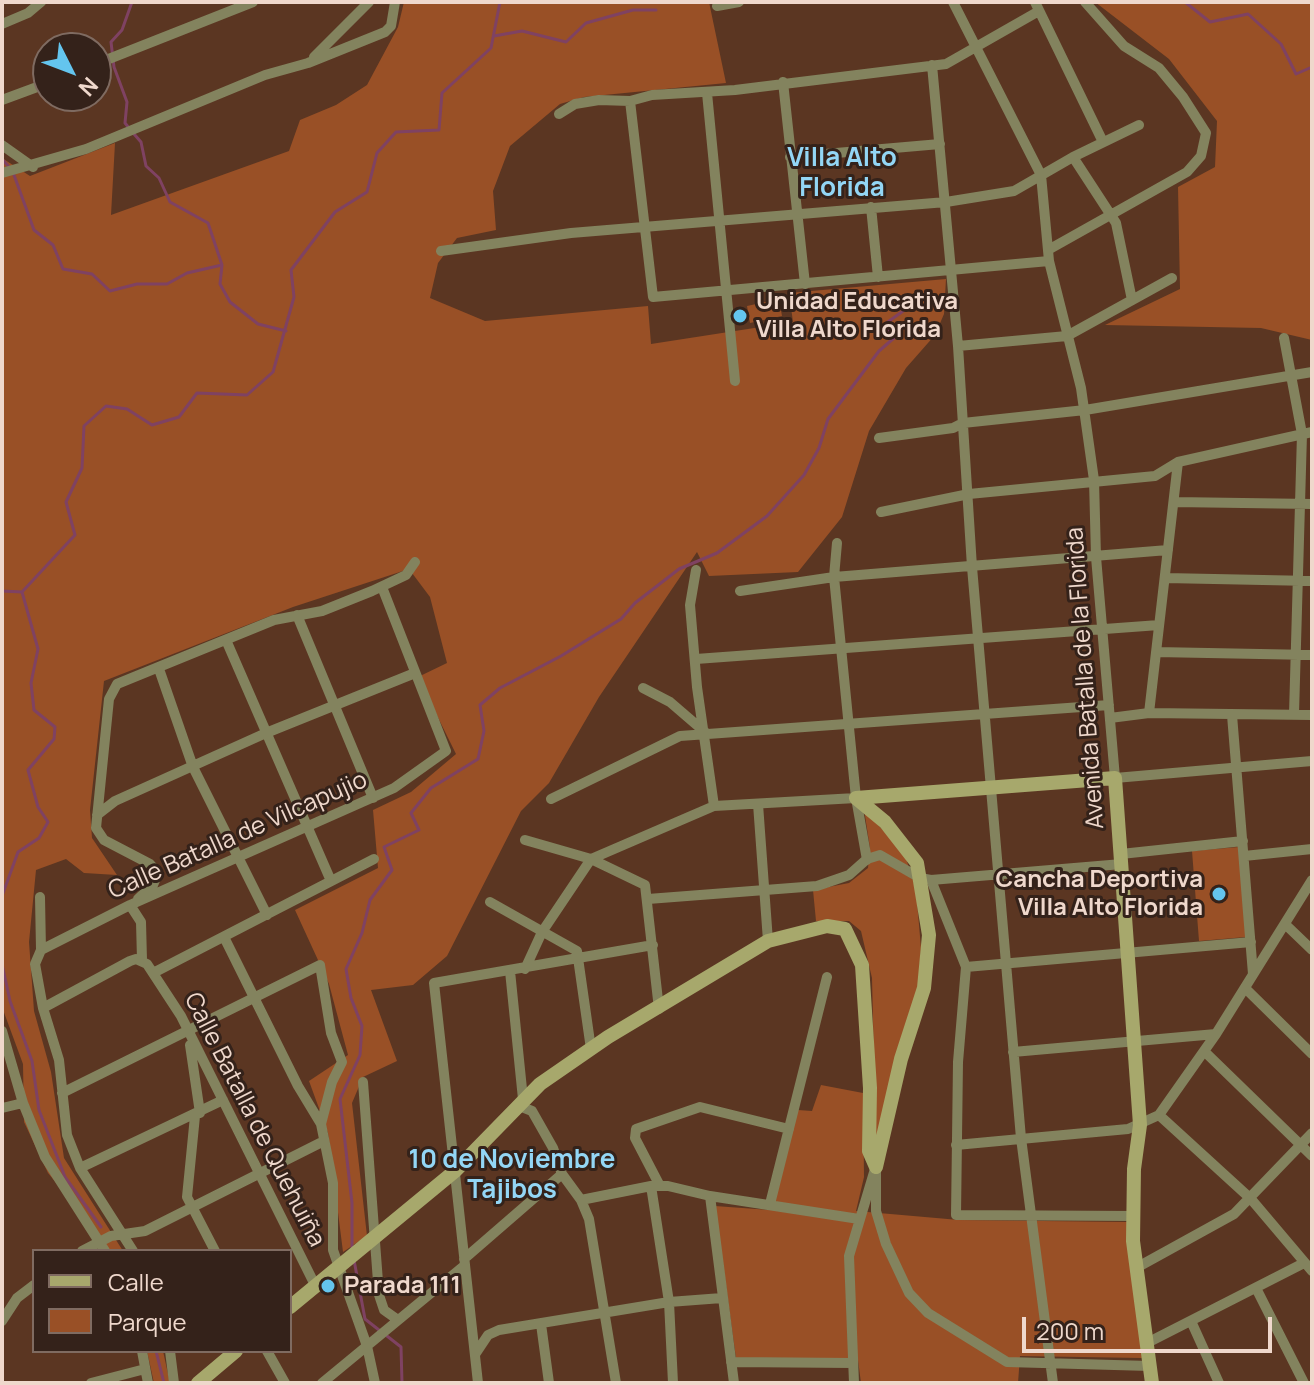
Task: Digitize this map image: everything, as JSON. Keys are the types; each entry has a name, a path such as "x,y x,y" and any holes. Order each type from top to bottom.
{"street":[{"path":"2,24 28,13 41,2"},
{"path":"112,58 253,2"},
{"path":"308,63 369,2"},
{"path":"2,173 33,167 86,149 265,75 308,63 385,32 391,26 395,2"},
{"path":"717,6 739,2"},
{"path":"953,2 1041,175"},
{"path":"630,101 653,297 952,270 1048,256 1111,215 1187,172 1201,156 1206,133 1183,97 1159,68 1124,46 1085,2"},
{"path":"559,114 575,104 630,101 652,95 707,93 946,64 977,48 1037,7 1103,142"},
{"path":"932,65 952,270 972,567 1013,1052 1053,1383"},
{"path":"783,82 805,284"},
{"path":"5,97 32,88"},
{"path":"707,93 722,221 735,381"},
{"path":"441,251 455,254 646,228 946,202 1014,191 1073,157 1139,125"},
{"path":"790,157 940,144"},
{"path":"2,145 33,167"},
{"path":"1073,157 1116,223 1132,300"},
{"name":"Avenida Batalla de la Florida","path":"1041,175 1048,256 1085,410 1094,480 1096,557 1122,859 1140,1125 1134,1169 1136,1268 1152,1383"},
{"path":"871,207 878,277"},
{"path":"958,346 1067,336 1172,278"},
{"path":"1284,338 1307,433 1300,504 1294,714"},
{"path":"879,438 953,428 963,423 1085,410 1312,372"},
{"path":"881,512 969,494 1155,476 1178,462 1307,433"},
{"path":"1149,713 1178,462"},
{"path":"1174,502 1312,504"},
{"path":"837,543 834,577 856,798 867,860"},
{"path":"740,591 834,577 1168,550"},
{"path":"43,1008 130,961 142,960 141,922 130,905 153,885 158,873 150,864 104,840 96,828 112,691 127,678 159,669 274,620 322,611 382,587 406,575 415,562"},
{"path":"696,570 690,605 714,806"},
{"path":"1165,578 1312,581"},
{"path":"97,815 115,801 266,733 415,673 382,587"},
{"path":"297,615 373,798"},
{"path":"696,659 1159,625"},
{"path":"226,640 331,881"},
{"path":"1156,652 1312,655"},
{"path":"159,669 193,767 267,915"},
{"name":"Calle Batalla de Vilcapujio","path":"41,950 130,905 394,788 446,751 415,673"},
{"path":"643,688 670,702 706,733"},
{"path":"551,799 680,736 1109,705"},
{"path":"1110,718 1149,713 1312,715"},
{"path":"1232,715 1253,974"},
{"path":"525,969 542,932 591,859 714,806 991,789 1312,761"},
{"path":"856,798 885,822 917,863 966,967 956,1145 956,1215 1134,1216"},
{"path":"758,804 768,941"},
{"path":"525,840 591,859 645,885 659,1009"},
{"path":"648,899 835,882 867,860 880,855 926,879 999,877 1243,841"},
{"path":"1244,856 1312,849"},
{"path":"155,972 374,859"},
{"path":"854,1383 849,1256 876,1167 901,1059 924,988 929,935 926,879"},
{"path":"956,1145 1140,1125 1159,1115 1216,1034 1312,880"},
{"path":"40,897 41,950 35,964 43,1008 59,1060 67,1135 80,1168 132,1249"},
{"path":"490,902 577,951 591,1049"},
{"path":"1285,924 1312,950"},
{"path":"292,1305 455,1171 518,1104 591,1049 768,941 827,926 845,929 851,936 862,965 870,1088 869,1151 876,1167 878,1222 909,1293 928,1313 1007,1362 1150,1366"},
{"path":"224,937 298,1086 321,1124 332,1165 333,1250 348,1260 375,1383"},
{"path":"966,967 1251,942"},
{"path":"478,1383 434,983 653,945"},
{"name":"Calle Batalla de Quehuiña","path":"142,960 155,972 188,1031 316,1287"},
{"path":"62,1093 320,965 331,1033 342,1062 332,1082 321,1124"},
{"path":"510,971 518,1104"},
{"path":"770,1204 827,977"},
{"path":"1245,988 1312,1054"},
{"path":"2,1031 23,1103 54,1176 102,1246 145,1231 324,1141"},
{"path":"188,1031 197,1114 187,1197 214,1249"},
{"path":"1013,1052 1216,1034"},
{"path":"1204,1051 1312,1156"},
{"path":"363,1082 373,1240 381,1304 388,1315 398,1320"},
{"path":"80,1168 223,1100"},
{"path":"2,1108 23,1103"},
{"path":"518,1104 532,1111 553,1148 562,1174 581,1200 589,1219 616,1383"},
{"path":"673,1383 669,1302 656,1186 635,1138 636,1129 700,1107 789,1129"},
{"path":"1147,1343 1256,1288 1308,1267 1251,1199 1159,1115"},
{"path":"1136,1268 1234,1214 1312,1133"},
{"path":"322,1383 398,1320 562,1174"},
{"path":"581,1200 656,1186 859,1219"},
{"path":"710,1196 734,1383"},
{"path":"2,1321 17,1298 32,1287"},
{"path":"1256,1288 1304,1383"},
{"path":"475,1354 488,1335 669,1302 722,1298"},
{"path":"1191,1321 1219,1383"},
{"path":"541,1324 549,1383"},
{"path":"142,1353 148,1383"},
{"path":"170,1353 174,1383"},
{"path":"198,1383 234,1353"},
{"path":"268,1353 285,1383"},
{"path":"731,1362 853,1363"},
{"path":"96,1382 145,1369"}],"green space":[{"path":"404,2 709,2 726,83 584,97 560,104 510,146 493,191 496,230 457,238 438,263 430,298 485,321 648,306 651,344 793,322 789,293 946,279 944,314 935,335 906,368 869,431 842,517 798,572 709,576 697,552 599,697 549,783 521,811 447,956 413,985 371,990 397,1061 363,1077 352,1103 367,1236 343,1252 328,1133 309,1081 348,1055 329,984 295,910 378,868 373,810 411,792 456,754 418,677 447,663 430,597 409,569 293,607 104,681 90,810 92,838 117,875 84,873 66,859 36,870 29,942 34,1011 51,1072 64,1158 122,1249 105,1249 83,1215 48,1173 24,1122 23,1064 2,1007 2,158 30,176 115,143 111,215 289,151 300,120 336,105 367,85 398,27"},
{"path":"1095,2 1312,2 1312,340 1261,328 1105,325 1180,289 1178,187 1215,167 1217,121 1169,59"},
{"path":"779,299 782,316 750,323 747,306"},
{"path":"864,809 905,855 916,890 921,948 918,990 876,1149 872,978 861,931 849,921 816,921 813,890 849,883 868,868 870,848"},
{"name":"Cancha Deportiva Villa Alto Florida","path":"1239,847 1246,937 1199,941 1192,851"},
{"path":"821,1085 863,1093 864,1177 856,1211 959,1220 1128,1222 1142,1358 1020,1356 1018,1383 861,1383 858,1360 736,1358 715,1206 770,1210 798,1110 812,1111"},
{"path":"147,1353 163,1353 170,1383 154,1383"}],"waterway":[{"path":"129,128 125,123 127,102 114,67 111,42 122,30 132,2"},
{"path":"2,896 18,852 39,838 48,822 38,807 28,770 54,739 55,727 34,710 31,683 38,649 22,592 75,535 66,502 82,468 84,426 106,406 127,409 152,425 179,417 197,393 247,395 273,372 294,297 291,270 335,212 367,192 377,153 396,132 439,130 442,93 491,48 500,2"},
{"path":"1185,2 1210,22 1248,14 1281,44 1296,74 1312,67"},
{"path":"494,36 522,31 566,42 586,23 633,10 656,10"},
{"path":"134,134 141,142 146,166 159,178 170,202 208,223 222,265 220,284 230,302 258,324 286,331"},
{"path":"2,159 10,168"},
{"path":"14,175 34,230 53,245 63,269 92,274 110,291 137,284 167,284 187,273 222,265"},
{"path":"352,1249 352,1203 340,1099 360,1055 362,1026 351,998 346,969 362,933 370,900 392,870 384,847 419,830 411,813 431,788 478,759 484,731 480,705 500,688 561,656 621,619 635,603 679,569 717,553 767,516 804,475 819,448 828,419 879,351 894,338 885,324 924,296"},
{"path":"2,591 22,592"},
{"path":"2,964 10,1001 32,1061 39,1110 65,1177 101,1227"},
{"path":"354,1260 365,1319 379,1330"},
{"path":"387,1336 401,1347 402,1383"},
{"path":"156,1353 164,1383"}],"place":[{"name":"Unidad Educativa Villa Alto Florida","path":"740,316"},
{"name":"Cancha Deportiva Villa Alto Florida","path":"1219,894"},
{"name":"Parada 111","path":"328,1286"}],"district":[{"name":"Villa Alto Florida","path":"842,174"},
{"name":"10 de Noviembre Tajibos","path":"512,1176"}]}
